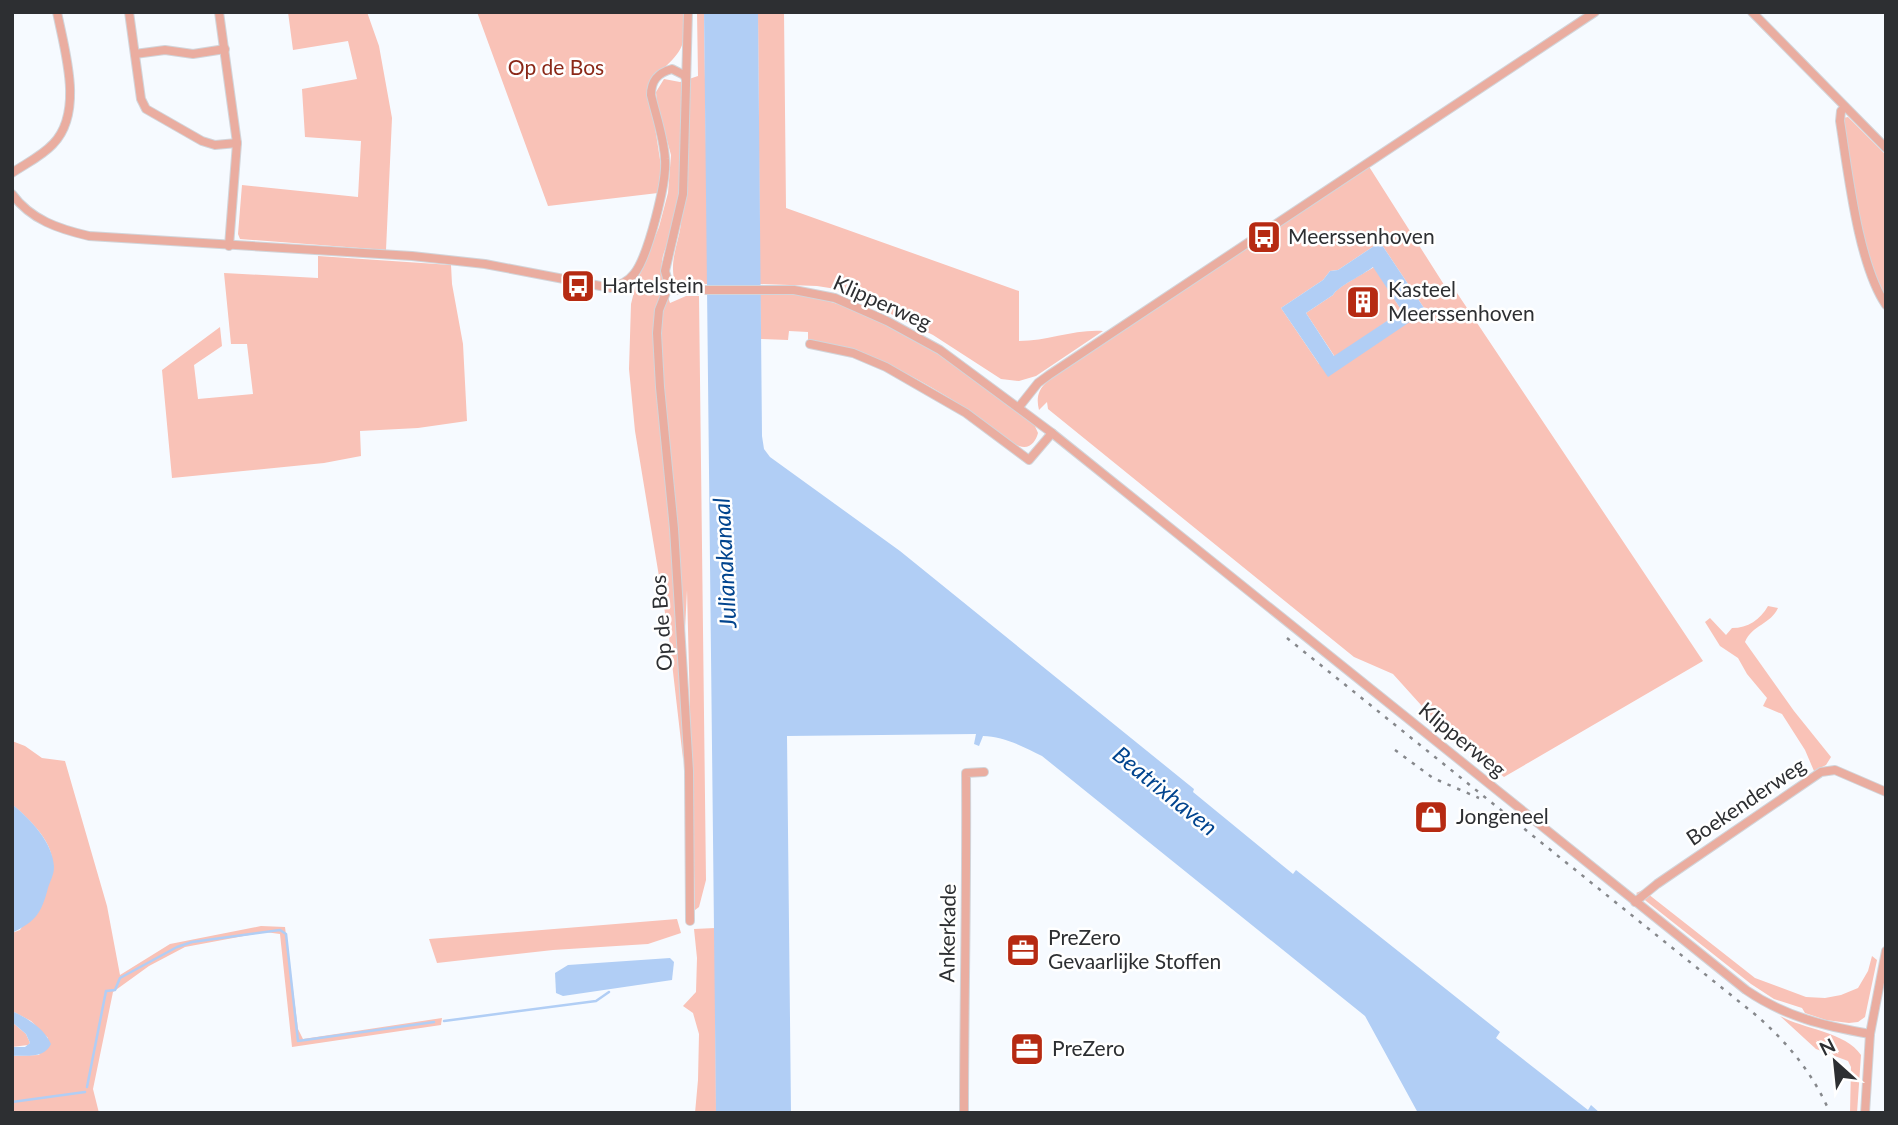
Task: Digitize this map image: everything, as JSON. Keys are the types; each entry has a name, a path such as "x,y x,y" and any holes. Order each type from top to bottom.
{"street":[{"path":"12,173 49,148 60,136 67,120 70,91 57,12"},
{"path":"129,12 141,99 146,109 202,141 215,145 237,143"},
{"path":"219,12 237,143 229,246"},
{"name":"Op de Bos","path":"688,12 683,194 665,271 669,285 659,310 657,333 674,528 689,771 690,921"},
{"path":"1019,407 1038,383 1049,375 1595,12"},
{"path":"1752,12 1886,148"},
{"path":"135,54 165,50 193,54 225,49"},
{"path":"12,194 21,205 41,220 80,234 229,246 412,256 485,264 611,288 632,276 641,261 659,205 665,175 665,158 651,86 658,75 672,69 686,79"},
{"path":"1845,107 1841,111 1840,121 1857,219 1871,274 1886,305"},
{"name":"Klipperweg","path":"669,285 679,290 794,290 823,294 868,312 940,350 1052,433 1737,983 1773,1008 1799,1018 1833,1028 1870,1034"},
{"path":"810,344 853,353 886,367 966,413 1029,460 1052,433"},
{"name":"Boekenderweg","path":"1635,902 1657,884 1821,772 1835,770 1886,792"},
{"name":"Ankerkade","path":"964,1113 966,772 984,772"},
{"path":"1865,1113 1870,1034 1886,951"}],"green space":[{"path":"288,12 367,12 379,46 392,118 386,250 240,239 238,234 242,185 358,197 361,141 305,137 302,89 357,79 348,41 293,50"},
{"path":"477,12 685,12 685,35 680,49 649,88 661,166 658,193 548,206"},
{"path":"697,12 704,12 708,284 676,285 673,262 681,224 667,244 662,262 663,280 670,303 686,296 699,296 706,880 699,907 695,910 687,590 682,690 683,759 669,637 635,431 629,369 631,304 636,284 659,227 668,193 671,155 656,92 664,79 680,82 698,76"},
{"path":"758,12 784,12 786,208 1019,291 1019,341 1103,331 1036,376 1019,381 1001,379 933,335 859,298 836,289 817,286 760,284"},
{"path":"1848,117 1886,155 1886,296 1881,290 1863,237 1843,125 1843,118"},
{"path":"1368,165 1448,291 1453,287 1703,661 1504,777 1439,725 1393,674 1354,657 1048,409 1047,402 1039,410 1039,394 1048,381","holes":["1380,242 1426,311 1319,364 1281,308 1323,280 1330,271 1338,270"]},
{"path":"318,256 451,265 463,344 467,421 418,428 360,431 361,456 324,463 172,478 162,370 220,327 222,346 194,365 198,399 253,394 247,344 231,344 224,273 318,278"},
{"path":"1374,267 1402,311 1335,357 1306,313 1345,284"},
{"path":"787,294 819,299 852,309 886,323 918,341 980,382 1034,424 1038,433 1036,439 1026,447 1019,446 971,412 913,377 853,351 808,340 808,332 789,331 788,340 761,339 760,295"},
{"path":"1768,606 1778,608 1745,642 1831,757 1826,765 1814,771 1805,750 1782,714 1763,706 1767,698 1747,674 1738,658 1720,646 1705,622 1710,618 1726,635 1732,628 1753,622"},
{"path":"12,741 42,758 65,761 107,906 120,975 170,944 261,926 285,927 298,1029 303,1039 442,1018 441,1025 292,1047 280,934 265,932 185,947 149,966 113,992 93,1089 99,1113 12,1113 12,1056 39,1055 48,1038 31,1021 12,1011 12,933 20,930 43,893 52,865 50,851 43,837 12,804"},
{"path":"1643,890 1755,978 1806,997 1825,998 1858,988 1868,971 1872,956 1877,960 1865,1017 1858,1022 1849,1023 1826,1020 1805,1013 1802,1008 1774,999 1751,984 1636,893"},
{"path":"677,919 681,933 648,944 553,950 437,963 429,939"},
{"path":"715,928 716,1113 695,1113 699,1034 693,1013 683,1006 696,992 694,929"},
{"path":"1780,1016 1835,1036 1854,1047 1861,1055 1857,1113 1850,1113 1851,1067 1848,1061 1816,1049"},
{"path":"12,1022 26,1034 30,1043 28,1045 12,1047"}],"water":[{"path":"704,12 758,12 762,436 764,449 770,457 900,551 1194,789 1193,792 1293,874 1296,870 1500,1032 1496,1038 1588,1110 1591,1105 1600,1113 1418,1113 1365,1016 1042,756 991,736 983,736 979,746 974,744 976,734 787,736 791,1113 716,1113"},
{"path":"1380,242 1426,311 1328,377 1281,308 1323,280 1330,271 1338,270","holes":["1373,267 1402,311 1334,356 1306,313"]},
{"path":"12,804 45,840 54,867 40,911 27,925 12,933"},
{"path":"670,958 674,962 672,980 563,996 556,993 555,973 568,965"},
{"path":"12,1011 40,1028 51,1044 48,1049 34,1055 12,1056 12,1047 25,1047 30,1043 26,1034 12,1022"}],"waterway":[{"path":"87,1087 106,991 115,990 120,978 177,947 192,942 280,930 286,934 298,1041 434,1022"},
{"path":"444,1021 596,1001 609,992"},
{"path":"12,1102 85,1092"}],"railway":[{"path":"1287,638 1757,1016 1799,1060 1830,1113"},
{"path":"1395,750 1433,778 1479,798"}],"place":[{"name":"Meerssenhoven","path":"1264,237"},
{"name":"Hartelstein","path":"578,286"},
{"name":"Kasteel Meerssenhoven","path":"1363,302"},
{"name":"Jongeneel","path":"1431,817"},
{"name":"PreZero Gevaarlijke Stoffen","path":"1023,950"},
{"name":"PreZero","path":"1027,1049"}],"water label":[{"name":"Julianakanaal","path":"725,563"},
{"name":"Beatrixhaven","path":"1165,791"}]}
